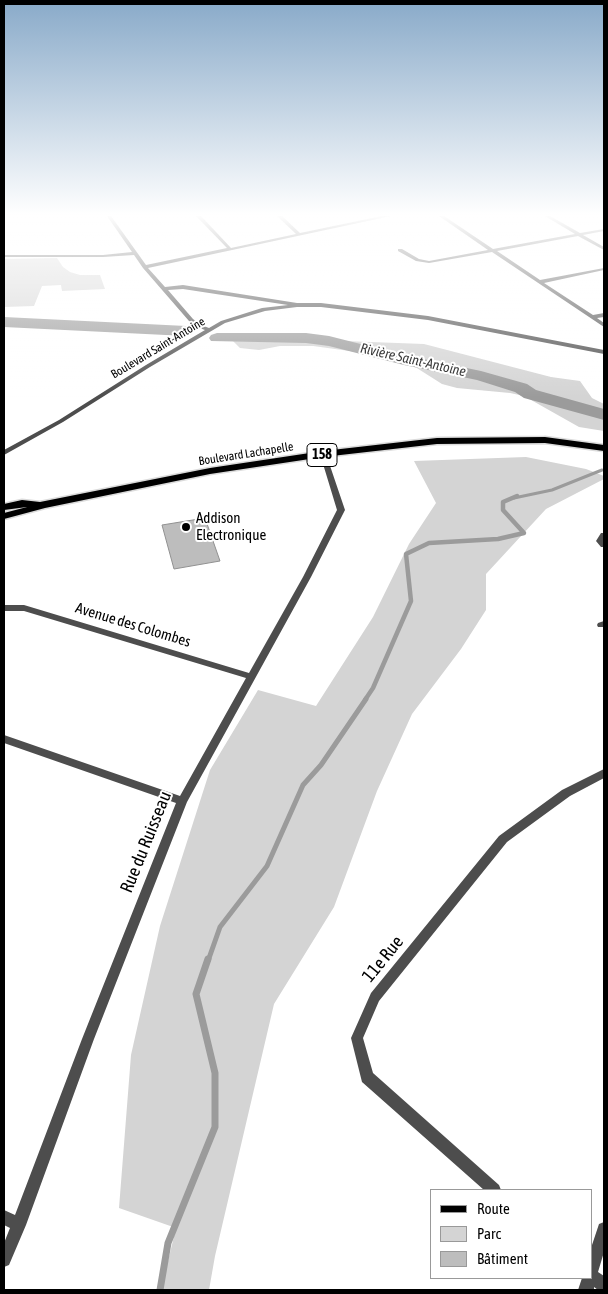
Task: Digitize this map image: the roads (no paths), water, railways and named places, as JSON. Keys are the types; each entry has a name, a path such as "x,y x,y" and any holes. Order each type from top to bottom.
{"main road":[{"name":"Boulevard Lachapelle","path":"4,516 42,505 210,471 323,454 437,441 545,440 604,448"},
{"name":"Boulevard Lachapelle","path":"4,507 22,504 42,505"}],"street":[{"path":"153,276 191,320 198,326 209,330"},
{"path":"531,276 604,325"},
{"path":"539,282 567,276"},
{"path":"164,289 183,287 293,302 298,305"},
{"name":"Boulevard Saint-Antoine","path":"4,453 61,421 209,330 242,315 264,309 298,305 341,307 428,318 604,352"},
{"path":"592,317 604,315"},
{"name":"Rue du Ruisseau","path":"4,1260 19,1225 88,1039 182,801 307,577 341,510 323,454"},
{"path":"604,535 600,541 604,545"},
{"name":"Avenue des Colombes","path":"4,608 24,608 252,677"},
{"path":"4,739 182,801"},
{"name":"11e Rue","path":"493,1189 367,1076 357,1038 375,998 503,839 566,793 604,773"},
{"path":"4,1218 19,1225"},
{"path":"593,1265 604,1229"},
{"path":"593,1279 604,1285"}],"waterway":[{"name":"Rivière Saint-Antoine","path":"4,322 186,331"},
{"name":"Rivière Saint-Antoine","path":"217,338 306,338 329,341 404,360 481,376 521,388 530,394 604,415"},
{"path":"514,498 552,490 602,470"},
{"path":"365,700 373,688 411,601 406,554 429,543 498,539 524,533 503,510 503,502 517,496"},
{"path":"208,961 220,927 267,866 303,785 321,765 366,699"},
{"path":"160,1290 168,1243 215,1127 215,1073 196,994 208,959"}],"place":[{"name":"Addison Electronique","path":"186,527"}]}
